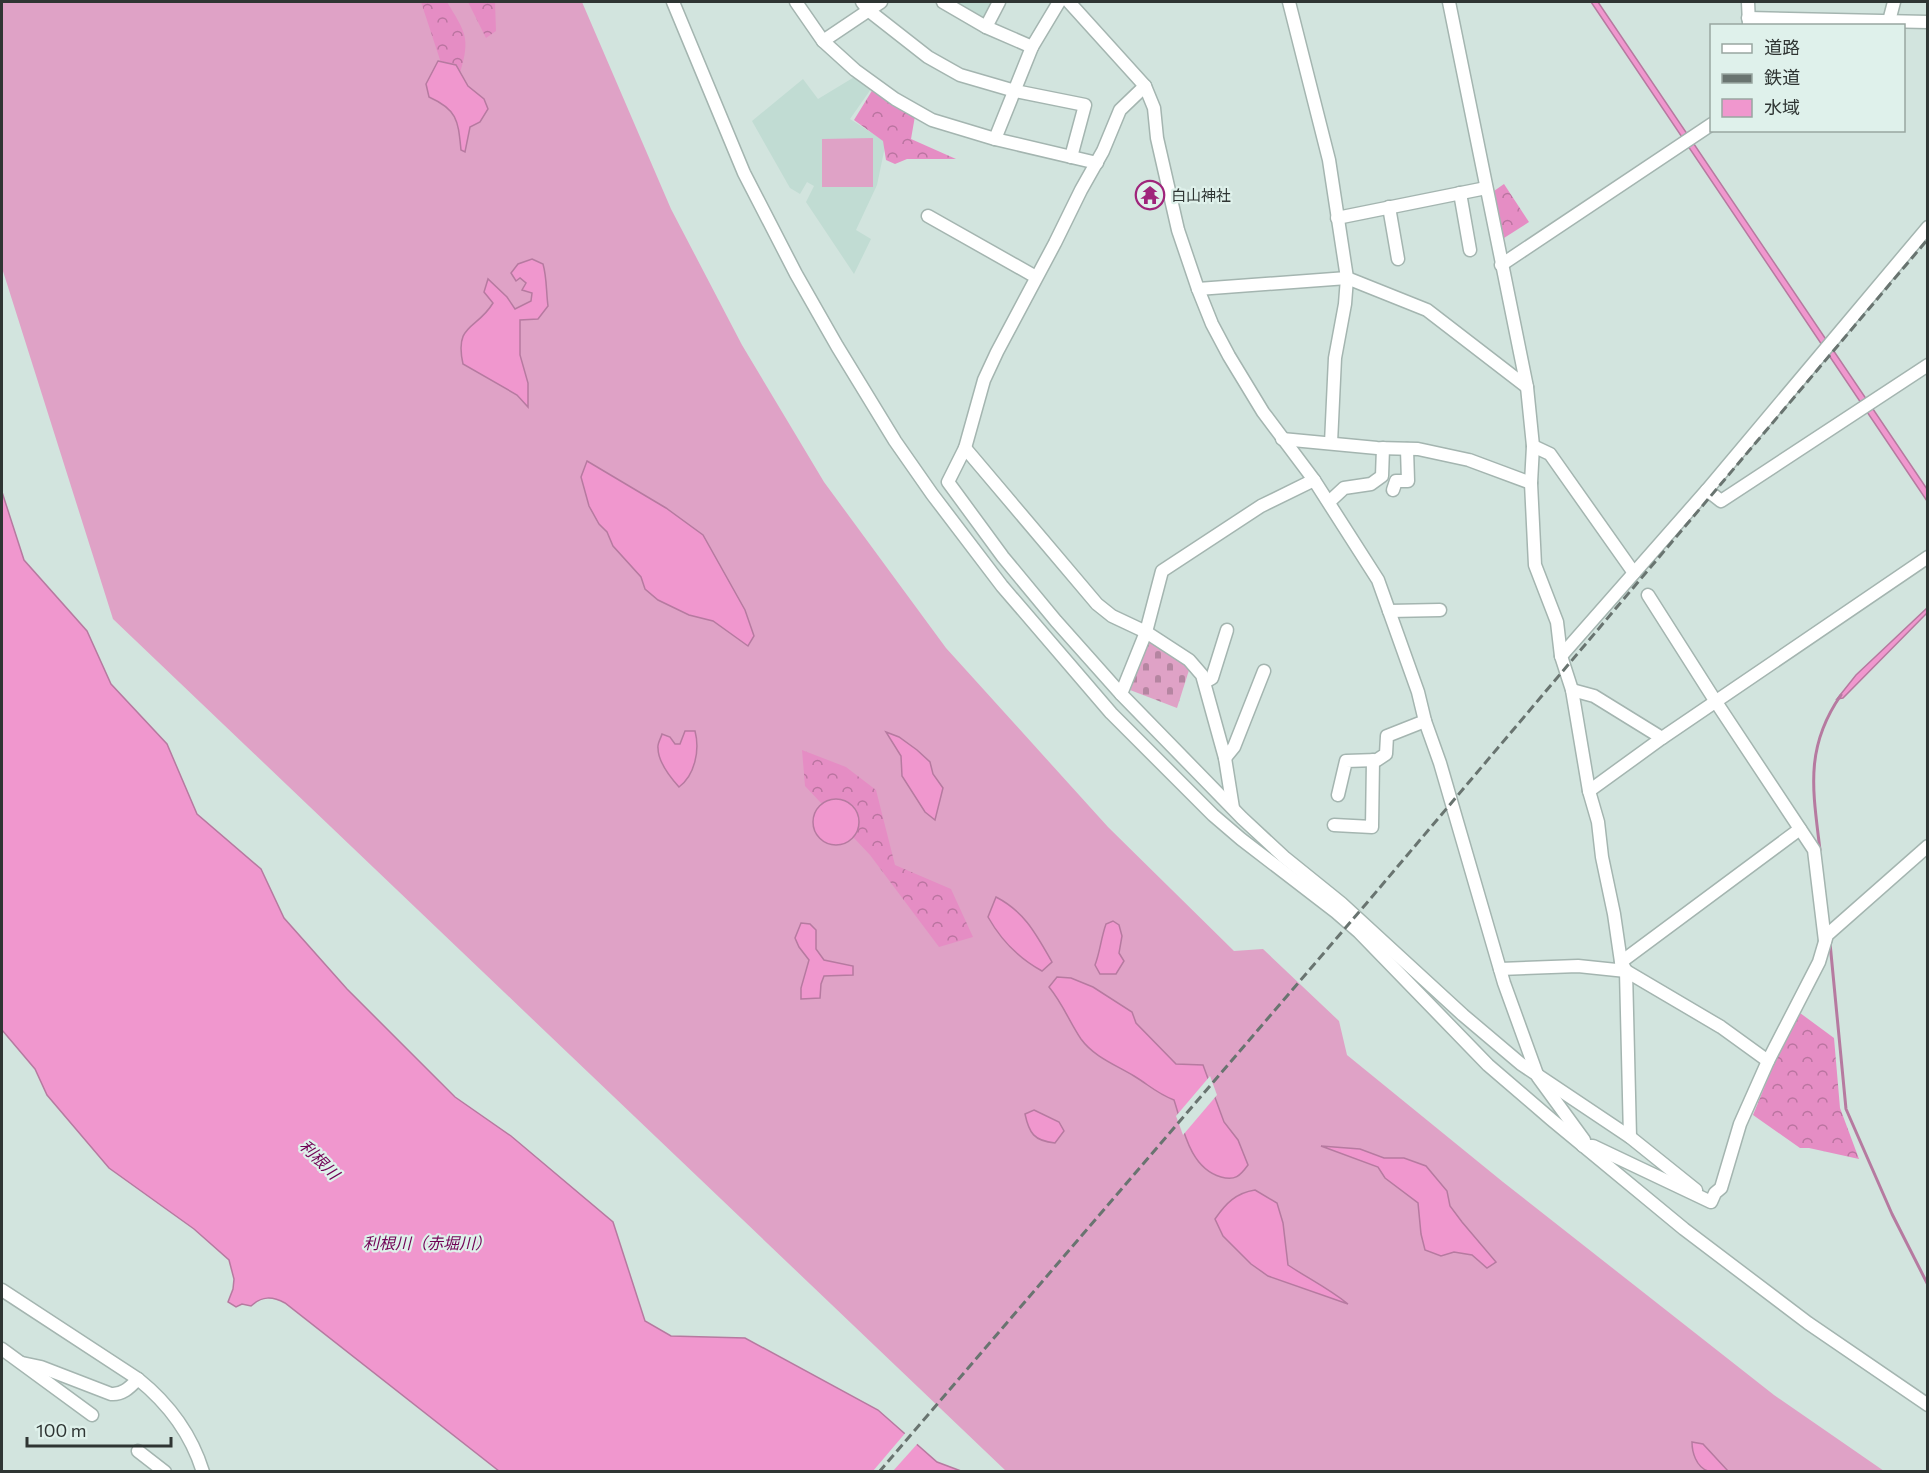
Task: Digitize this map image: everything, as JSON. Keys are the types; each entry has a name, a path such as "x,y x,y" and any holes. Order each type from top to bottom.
{"street":[{"path":"673,2 744,173 768,222 825,326 895,441 1002,586 1111,713 1213,815 1359,932 1488,1065 1583,1146 1684,1229 1779,1302 1928,1406"},
{"path":"796,2 823,41 855,70 896,99 932,120 995,139 1096,163"},
{"path":"823,41 865,6 881,2"},
{"path":"943,2 986,27 1032,47"},
{"path":"986,27 999,2"},
{"path":"995,139 1032,47 1059,2"},
{"path":"1069,2 1145,86 1154,108 1157,138 1178,230 1198,289 1229,356 1282,439 1329,502 1378,580 1418,692 1425,722 1440,763 1500,969 1538,1077 1584,1140 1583,1146"},
{"path":"1289,2 1329,160 1347,278 1345,304 1335,358 1331,442"},
{"path":"1449,2 1527,387 1533,446 1535,565 1557,622 1561,656 1572,690 1589,791 1598,822 1602,857 1624,966 1630,1137"},
{"path":"1748,2 1748,22 1928,22"},
{"path":"1889,21 1894,2"},
{"path":"865,6 928,57 960,75 1015,91 1084,105 1071,157"},
{"path":"1145,86 1120,110 1096,163 984,380 965,448 948,482 1003,557 1121,694 1284,857 1341,903 1463,1015 1538,1077 1630,1137 1711,1202"},
{"path":"1501,265 1710,125"},
{"path":"1337,218 1486,188"},
{"path":"1460,193 1470,250"},
{"path":"1389,207 1398,259"},
{"path":"928,216 1036,277"},
{"path":"1561,656 1707,490 1928,227"},
{"path":"1198,289 1347,278 1426,310 1527,387"},
{"path":"1707,490 1721,501 1928,365"},
{"path":"1282,439 1418,449 1469,460 1532,483"},
{"path":"1533,446 1550,454 1634,573"},
{"path":"965,448 1097,604 1112,616 1146,632 1198,668 1205,682 1226,758 1233,808"},
{"path":"1329,502 1344,488 1371,484 1382,476 1383,448"},
{"path":"1393,490 1396,481 1408,482 1407,449"},
{"path":"1121,694 1146,632 1162,571 1261,506 1314,480"},
{"path":"1589,791 1662,738 1928,557"},
{"path":"1648,595 1814,850 1828,936 1819,962 1768,1061 1740,1124 1721,1188 1715,1193 1711,1202"},
{"path":"1389,611 1440,610"},
{"path":"1205,682 1212,678 1227,630"},
{"path":"1226,758 1234,747 1264,671"},
{"path":"1572,690 1594,696 1662,738"},
{"path":"1338,795 1346,761 1373,760 1386,754 1387,736 1425,722"},
{"path":"1334,825 1372,827 1373,760"},
{"path":"1624,966 1800,829"},
{"path":"1828,936 1928,846"},
{"path":"1500,969 1624,966 1721,1027 1768,1061"},
{"path":"1583,1146 1593,1146 1711,1202"},
{"path":"2,1290 138,1378 163,1400 177,1417 194,1446 203,1472"},
{"path":"2,1349 92,1416"},
{"path":"22,1363 41,1367 116,1395 126,1391 138,1378"},
{"path":"138,1451 165,1472"}],"shaded area":[{"path":"949,2 995,2 984,23"},
{"path":"856,76 871,89 850,119 886,142 877,185 856,230 871,239 854,274 806,202 814,186 807,182 800,194 790,188 752,121 803,79 818,99"}],"green space":[{"path":"2,2 582,2 671,209 742,345 824,482 946,648 1108,827 1234,951 1263,949 1339,1021 1347,1055 1503,1182 1774,1395 1884,1471 1006,1471 113,619 2,268"},
{"path":"421,2 447,2 462,28 465,51 460,73 442,66"},
{"path":"468,2 495,2 496,31 486,38"},
{"path":"873,89 915,116 911,139 956,159 907,159 895,164 886,160 883,141 854,120"},
{"path":"873,138 873,187 822,187 822,139"},
{"path":"1504,184 1529,222 1504,238 1494,191"},
{"path":"1148,641 1190,667 1177,708 1130,690"},
{"path":"802,750 846,767 876,790 895,865 951,889 973,937 939,947 870,855 805,786"},
{"path":"1796,1010 1834,1038 1840,1108 1859,1159 1800,1148 1753,1115"}],"water":[{"path":"1591,2 1598,2 1927,489 1927,501"},
{"path":"438,61 456,65 468,86 484,99 488,109 480,122 470,127 465,152 461,150 455,118 446,107 429,97 426,84"},
{"path":"532,259 543,264 548,306 538,319 520,320 520,355 528,383 528,407 517,395 463,364 461,351 464,334 493,303 484,292 488,279 507,297 515,309 531,301 532,293 522,290 526,283 520,278 516,281 511,273 518,264"},
{"path":"587,461 666,508 703,535 745,610 754,636 748,646 713,621 689,615 658,600 645,589 641,577 613,546 607,532 599,524 589,506 581,477"},
{"path":"2,492 24,560 87,631 111,684 167,744 197,814 261,869 284,918 347,989 455,1097 511,1136 613,1222 645,1321 671,1336 745,1338 878,1410 937,1462 961,1471 499,1471 285,1303 267,1298 251,1306 242,1304 236,1307 228,1302 234,1279 229,1260 194,1229 109,1168 47,1095 35,1069 2,1030"},
{"path":"1927,608 1927,613 1843,698 1837,699 1856,675"},
{"path":"685,731 695,731 697,746 695,762 689,776 679,787 662,764 658,746 662,734 670,737 675,744 680,744"},
{"path":"886,732 899,737 930,762 933,774 943,788 935,820 925,812 902,776 901,756"},
{"path":"836,799 852,806 859,822 852,838 836,845 820,838 813,822 820,806"},
{"path":"996,897 1022,917 1041,942 1052,962 1042,971 1004,941 988,917"},
{"path":"1113,921 1119,925 1122,936 1119,953 1124,961 1116,974 1100,974 1095,965 1106,924"},
{"path":"801,923 810,924 816,930 816,949 824,960 853,966 853,975 824,976 820,998 801,999 801,988 809,960 795,938"},
{"path":"1057,977 1071,978 1093,987 1132,1012 1136,1023 1176,1064 1203,1065 1224,1122 1238,1140 1248,1165 1240,1175 1234,1178 1221,1177 1201,1165 1194,1156 1184,1134 1174,1100 1106,1060 1086,1045 1049,987"},
{"path":"1034,1110 1059,1122 1064,1131 1055,1143 1037,1138 1031,1131 1025,1114"},
{"path":"1321,1146 1360,1149 1384,1158 1404,1158 1426,1166 1447,1191 1450,1206 1496,1262 1487,1268 1472,1255 1454,1252 1441,1256 1425,1250 1418,1203 1385,1178 1378,1167"},
{"path":"1255,1190 1277,1203 1283,1223 1288,1265 1348,1304 1268,1276 1251,1264 1223,1236 1215,1219 1232,1200"},
{"path":"1692,1442 1703,1444 1728,1471 1713,1472 1700,1466"}],"pier":[{"path":"1210,1076 1217,1095 1183,1135 1176,1116"},
{"path":"907,1431 919,1442 893,1471 873,1471"}],"waterway":[{"path":"1820,850 1814,789 1816,752 1829,714 1841,695"},
{"path":"1830,943 1846,1109 1892,1214 1928,1285"}],"railway":[{"path":"879,1472 1371,898 1928,239"}],"place":[{"name":"白山神社","path":"1150,195"}],"water label":[{"name":"利根川","path":"320,1159"},
{"name":"利根川（赤堀川）","path":"427,1242"}]}
